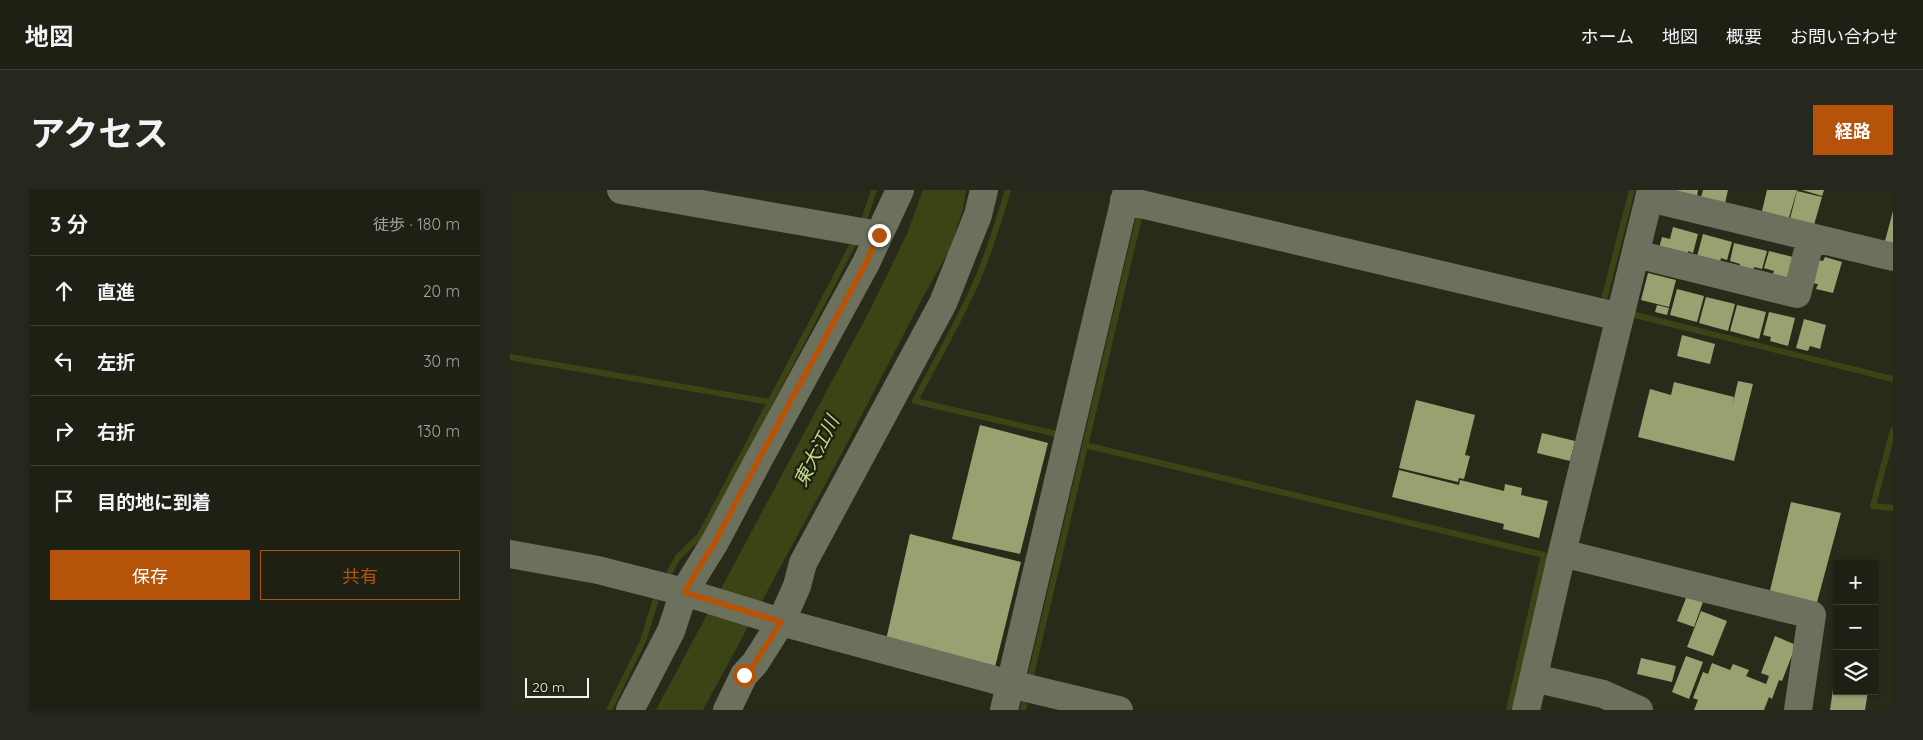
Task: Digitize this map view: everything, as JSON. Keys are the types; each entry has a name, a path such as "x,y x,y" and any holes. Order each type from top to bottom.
{"street":[{"path":"621,190 879,235"},
{"path":"630,710 715,542 866,263 900,190"},
{"path":"726,710 744,675 755,663 774,620 797,586 803,563 943,303 978,215 984,190"},
{"path":"1526,710 1562,553 1650,194 1811,238 1893,257"},
{"path":"1007,697 1125,195 1620,317"},
{"path":"1636,254 1797,294 1811,238"},
{"path":"1562,553 1812,615 1798,710"},
{"path":"510,554 598,570 689,594 1007,697 1119,710"},
{"path":"1534,678 1604,694 1639,710"}],"water":[{"name":"東大江川","path":"923,190 966,190 963,209 949,251 703,710 656,710 870,310 907,234"}],"building":[{"path":"1673,190 1698,190 1697,197"},
{"path":"1703,190 1728,190 1725,203 1701,197"},
{"path":"1767,190 1797,190 1788,221 1781,216 1762,211"},
{"path":"1802,190 1824,190 1822,196"},
{"path":"1797,191 1822,197 1814,225 1790,219"},
{"path":"1893,211 1893,243 1885,241"},
{"path":"1673,227 1698,234 1693,253 1688,251 1686,259 1658,252 1662,237 1670,239"},
{"path":"1703,234 1732,242 1727,260 1721,258 1719,266 1696,260"},
{"path":"1734,243 1767,251 1762,269 1754,267 1753,273 1738,269 1740,264 1730,261"},
{"path":"1769,251 1797,258 1785,283 1771,280 1774,271 1764,268"},
{"path":"1825,257 1842,262 1833,293 1816,289 1818,284 1811,283 1817,260 1823,261"},
{"path":"1648,273 1676,280 1669,307 1641,300"},
{"path":"1677,289 1704,296 1697,322 1670,315"},
{"path":"1706,297 1735,304 1728,331 1699,323"},
{"path":"1657,305 1669,308 1667,315 1655,312"},
{"path":"1737,305 1766,312 1759,339 1730,331"},
{"path":"1769,312 1795,318 1788,346 1770,341 1771,337 1763,335"},
{"path":"1804,319 1826,325 1820,349 1810,346 1808,351 1796,348"},
{"path":"1682,335 1715,344 1710,364 1677,356"},
{"path":"1738,381 1753,384 1734,461 1638,437 1650,389 1671,395 1674,382 1734,397 1732,407"},
{"path":"1416,400 1475,415 1465,455 1470,456 1464,479 1459,478 1458,482 1399,468"},
{"path":"980,425 1048,443 1020,554 952,539"},
{"path":"1542,433 1575,441 1570,461 1537,453"},
{"path":"1399,470 1459,485 1460,480 1504,491 1505,484 1522,488 1521,495 1548,501 1539,538 1503,529 1504,524 1392,497"},
{"path":"1791,502 1841,513 1816,606 1769,595"},
{"path":"910,534 1021,562 995,667 886,640"},
{"path":"1688,593 1704,599 1694,627 1677,621"},
{"path":"1701,611 1727,621 1713,656 1687,647"},
{"path":"1775,636 1796,645 1782,681 1779,680 1772,699 1769,697 1764,710 1694,710 1698,700 1693,698 1703,672 1708,674 1712,663 1730,670 1733,664 1749,670 1746,676 1766,684 1769,676 1761,673"},
{"path":"1686,656 1703,662 1689,699 1672,692"},
{"path":"1641,658 1676,666 1672,682 1637,674"},
{"path":"1833,689 1833,695 1867,695 1865,710 1830,710"}],"waterway":[{"path":"865,217 874,190"},
{"path":"1008,190 989,250 975,285 915,401 1061,435"},
{"path":"1605,296 1632,190"},
{"path":"1031,675 1141,209"},
{"path":"670,572 678,557 700,536 853,244"},
{"path":"1635,315 1893,379"},
{"path":"510,357 770,402"},
{"path":"1893,430 1873,506 1893,508"},
{"path":"1085,445 1544,555 1509,710"},
{"path":"609,710 643,641 655,602"},
{"path":"1023,710 1026,696"}],"route":[{"path":"744,675 755,663 781,622 684,592 715,542 866,263 879,235"}]}
